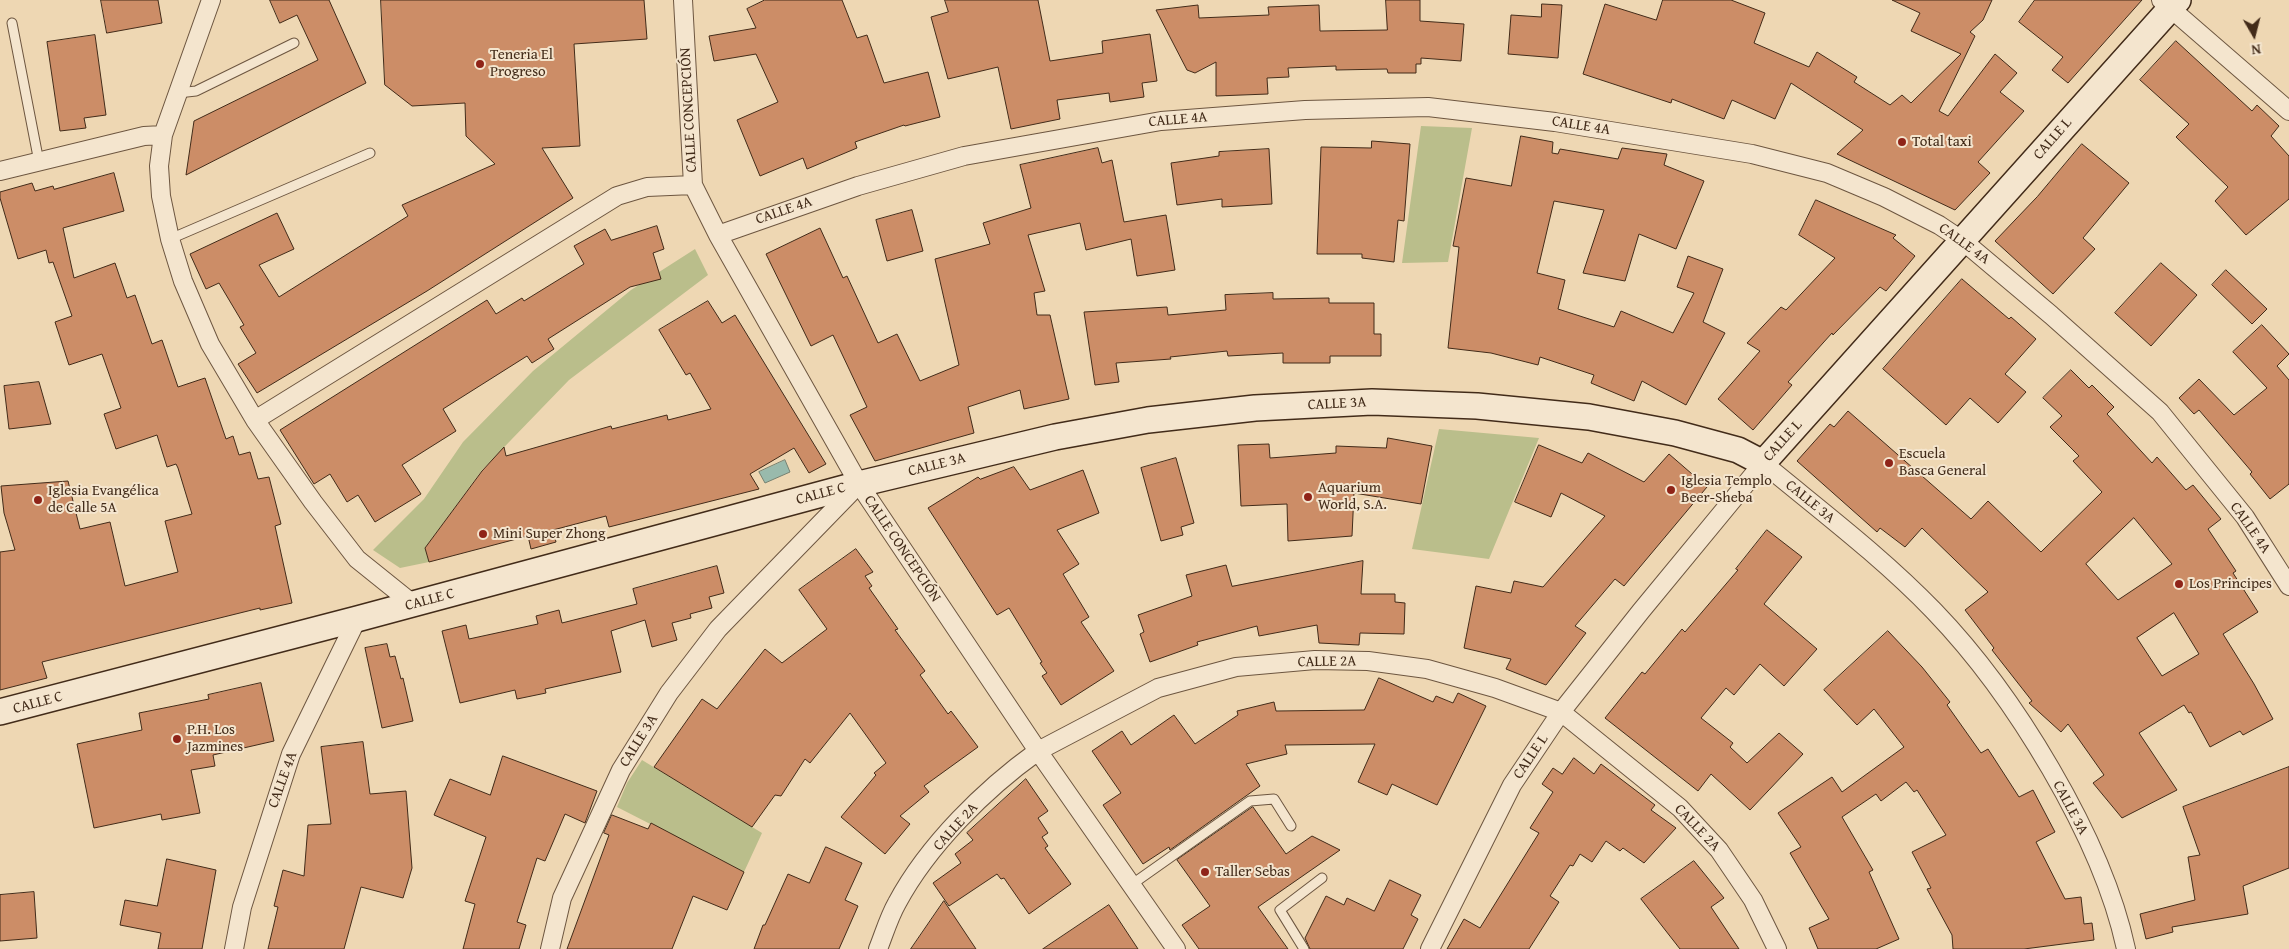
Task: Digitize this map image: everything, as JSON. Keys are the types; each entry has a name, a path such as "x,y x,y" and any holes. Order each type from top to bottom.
{"street":[{"path":"211,0 163,135 159,166 161,196 170,239 193,309 210,344 255,420 313,502 357,558 413,604"},
{"name":"CALLE CONCEPCIÓN","path":"683,0 693,185 718,235 859,484 1038,751 1176,949"},
{"path":"2169,3 2289,111"},
{"name":"CALLE L","path":"1430,949 1512,785 1561,712 1641,610 1763,463 1963,241 2169,3"},
{"name":"CALLE 4A","path":"718,235 739,226 866,184 964,156 1077,134 1161,121 1305,110 1428,107 1555,122 1752,154 1827,173 1884,197 1939,225 1963,241 2051,315 2160,412 2245,517 2289,586"},
{"path":"0,172 144,136 163,135"},
{"path":"255,420 617,196 647,187 693,185"},
{"name":"CALLE 3A","path":"550,949 562,898 621,770 669,693 718,629 859,484 1055,437 1148,420 1255,408 1372,402 1477,406 1589,417 1675,433 1738,450 1763,463 1883,562 1935,612 1983,669 2024,727 2061,788 2093,851 2120,922 2126,949"},
{"name":"CALLE C","path":"0,712 357,620 859,484"},
{"name":"CALLE 4A","path":"234,949 242,908 291,754 357,620"},
{"name":"CALLE 2A","path":"878,949 897,904 927,858 970,809 1020,764 1038,751 1158,688 1236,667 1315,660 1368,661 1427,669 1495,688 1561,712 1680,808 1719,850 1753,900 1777,949"}],"lane":[{"path":"12,23 39,162"},
{"path":"178,93 196,91 294,43"},
{"path":"170,239 370,153"},
{"path":"1131,885 1250,801 1274,799 1291,826"},
{"path":"1304,949 1280,910 1322,878"}],"green space":[{"path":"1421,126 1472,128 1448,262 1402,263"},
{"path":"695,249 708,275 569,380 482,470 425,548 429,562 400,568 373,550 424,499 463,442 533,371 631,290"},
{"path":"1439,429 1539,438 1489,559 1412,549"},
{"path":"642,760 762,833 744,872 617,807 627,783"}],"shaded area":[{"path":"785,460 790,472 765,483 759,472"}],"building":[{"path":"101,0 158,0 162,23 107,33"},
{"path":"270,0 329,0 366,83 186,175 194,121 318,60 297,15 280,23"},
{"path":"381,0 644,0 647,39 574,44 580,146 542,148 573,198 427,291 257,393 238,364 256,353 240,327 244,325 219,283 206,289 190,254 277,213 294,249 259,265 279,297 408,216 402,205 495,164 466,136 465,103 412,106 385,85"},
{"path":"765,0 842,0 857,38 867,35 884,83 928,72 940,117 904,125 855,142 857,148 807,169 803,158 760,176 737,120 778,102 756,54 714,61 709,36 756,28 747,9"},
{"path":"945,0 1038,0 1050,61 1103,53 1102,41 1150,34 1157,81 1142,83 1144,97 1110,102 1109,93 1057,100 1060,119 1011,129 998,67 948,79 931,17 948,12"},
{"path":"1386,0 1420,0 1420,21 1464,24 1461,61 1421,58 1421,64 1416,64 1416,73 1388,73 1387,69 1336,70 1336,66 1288,68 1289,77 1267,78 1268,94 1216,96 1216,62 1195,73 1187,70 1156,10 1198,5 1199,18 1269,15 1268,7 1319,5 1320,31 1387,30"},
{"path":"1663,0 1731,0 1765,13 1754,43 1809,67 1817,52 1857,77 1854,82 1890,105 1902,95 1911,103 1961,54 1911,31 1920,13 1892,0 1992,0 1983,20 1970,32 1975,36 1939,111 1948,116 1995,54 2017,73 2000,92 2024,111 1978,162 1990,173 1955,210 1837,154 1863,130 1791,83 1775,119 1732,100 1724,119 1672,99 1671,103 1583,74 1605,4 1656,20"},
{"path":"2035,0 2142,0 2068,83 2052,70 2063,57 2019,22"},
{"path":"1542,4 1562,5 1558,58 1508,54 1511,15 1541,17"},
{"path":"95,35 106,115 84,118 86,128 60,131 47,42"},
{"path":"2176,41 2252,111 2257,105 2279,126 2271,136 2289,156 2289,199 2246,235 2215,201 2228,187 2176,137 2189,124 2140,80"},
{"path":"1521,136 1553,142 1552,153 1558,154 1560,149 1618,159 1622,148 1667,154 1664,165 1704,181 1676,249 1639,234 1625,281 1583,273 1604,210 1554,201 1537,273 1565,280 1558,309 1614,327 1621,311 1673,333 1694,293 1677,287 1688,256 1723,269 1703,322 1725,333 1686,405 1642,381 1634,401 1591,383 1594,375 1540,357 1538,365 1491,353 1448,348 1459,247 1453,246 1466,178 1511,186"},
{"path":"1372,141 1410,144 1404,221 1398,220 1394,262 1362,258 1362,254 1317,254 1321,147 1371,148"},
{"path":"2082,144 2129,183 2083,238 2095,249 2053,294 1995,241 2037,197"},
{"path":"1098,148 1102,163 1112,160 1124,222 1166,215 1175,270 1137,276 1131,239 1086,250 1080,223 1028,235 1045,291 1034,293 1037,315 1050,315 1069,399 1024,409 1020,390 968,407 974,433 875,461 850,415 867,407 833,335 811,346 766,254 820,228 843,278 847,276 878,343 897,334 920,381 959,365 935,259 990,244 983,223 1031,208 1020,165"},
{"path":"1269,149 1272,204 1222,207 1222,199 1177,205 1171,163 1219,156 1219,152"},
{"path":"114,173 124,211 63,228 74,278 115,263 127,298 135,295 152,344 162,340 178,387 205,378 226,439 233,436 239,455 250,452 258,479 269,477 281,524 275,526 292,603 260,610 260,608 42,662 47,678 0,690 0,552 15,550 4,513 1,486 68,481 80,529 110,522 125,586 178,572 165,521 192,514 178,468 176,464 167,467 157,435 116,449 104,414 121,408 102,354 69,365 55,322 72,316 53,262 49,263 46,250 18,259 0,198 0,192 32,183 35,191 53,186 54,189"},
{"path":"1816,200 1896,235 1893,238 1915,256 1886,291 1880,287 1833,335 1832,333 1788,382 1792,385 1753,430 1718,399 1760,351 1747,343 1781,307 1786,310 1835,258 1799,235"},
{"path":"912,210 923,251 887,261 876,220"},
{"path":"657,226 664,249 653,253 661,279 630,287 548,339 554,349 532,363 527,356 443,409 456,431 402,465 421,494 375,522 358,495 347,502 330,474 314,484 280,430 487,300 496,314 522,298 524,301 584,264 574,246 605,229 611,240"},
{"path":"2161,263 2197,295 2151,346 2115,313"},
{"path":"2226,270 2267,309 2252,324 2212,285"},
{"path":"1962,279 2036,339 2005,374 2026,392 1998,423 1970,398 1946,425 1883,369"},
{"path":"1273,293 1273,299 1329,298 1329,303 1374,303 1374,334 1381,334 1381,356 1330,356 1330,363 1283,363 1283,353 1228,356 1227,351 1170,357 1171,359 1116,363 1119,382 1095,385 1084,312 1167,307 1168,315 1226,310 1225,295"},
{"path":"708,301 722,323 735,315 826,464 809,473 794,448 750,474 759,489 609,527 606,516 553,530 556,542 531,549 528,536 429,562 425,548 482,471 504,447 506,456 611,426 612,429 667,415 668,420 711,409 690,373 686,375 659,330"},
{"path":"2262,325 2289,354 2277,366 2289,380 2289,484 2270,499 2250,474 2252,472 2199,410 2194,414 2179,398 2199,379 2234,415 2267,388 2233,352"},
{"path":"2071,370 2089,388 2092,385 2114,407 2107,414 2152,463 2157,457 2186,490 2193,485 2221,519 2208,529 2236,571 2233,573 2258,612 2223,634 2273,719 2243,735 2240,731 2210,747 2191,712 2189,713 2184,705 2139,733 2177,790 2122,818 2093,783 2104,775 2068,724 2061,732 2029,703 2032,701 1992,650 1994,648 1965,610 1988,592 1922,528 1905,547 1880,528 1877,532 1797,461 1830,424 1834,427 1848,411 1971,519 1988,501 2041,552 2102,492 2073,461 2079,456 2050,427 2062,416 2043,398","holes":["2134,518 2172,564 2118,600 2086,564","2174,613 2199,654 2162,676 2137,638"]},
{"path":"39,382 51,424 9,429 4,386"},
{"path":"1388,438 1432,446 1421,504 1354,493 1352,536 1288,541 1287,504 1241,506 1238,445 1269,444 1270,458 1336,453 1336,446 1386,448"},
{"path":"1539,445 1582,463 1588,453 1644,482 1669,454 1707,487 1624,586 1615,579 1575,626 1586,633 1546,685 1506,669 1511,659 1464,648 1476,586 1511,593 1514,581 1543,587 1605,516 1561,493 1551,517 1515,502"},
{"path":"1176,458 1194,523 1181,527 1183,535 1161,541 1141,468"},
{"path":"1014,467 1030,490 1083,470 1099,513 1057,530 1079,564 1063,574 1089,617 1081,622 1114,671 1061,705 1042,676 1047,673 1040,663 1042,662 1009,608 997,615 928,508 978,477 980,479"},
{"path":"1767,530 1802,557 1764,604 1817,649 1784,686 1760,664 1734,695 1726,688 1701,718 1733,743 1730,747 1747,763 1779,733 1803,754 1750,810 1711,774 1698,791 1605,718 1642,672 1645,674 1682,629 1685,632 1738,570 1736,569"},
{"path":"856,549 873,572 865,576 872,586 869,588 898,629 895,630 925,671 920,675 948,714 951,711 978,747 924,786 929,792 900,816 910,824 885,854 841,817 876,775 874,773 886,763 850,713 810,763 805,759 781,796 775,795 752,827 654,767 702,699 717,709 765,649 782,663 827,629 799,590"},
{"path":"1363,561 1361,594 1395,594 1395,602 1405,603 1404,634 1360,633 1359,645 1319,643 1317,625 1259,636 1257,626 1197,642 1198,645 1150,662 1140,634 1144,632 1138,615 1192,596 1186,575 1226,565 1232,586"},
{"path":"717,566 724,593 709,597 712,608 690,614 691,618 672,623 677,640 652,647 645,620 611,631 621,672 545,689 546,693 517,699 515,690 460,703 442,631 466,625 469,639 538,624 536,616 559,610 562,623 637,604 633,589"},
{"path":"1888,631 1922,667 1950,702 1947,705 1981,753 1988,749 2019,797 2033,790 2055,832 2036,842 2065,899 2081,897 2084,924 2092,923 2094,940 2024,949 1953,949 1952,935 1927,889 1931,888 1912,852 1946,835 1917,790 1914,792 1906,782 1881,801 1876,794 1842,817 1873,870 1869,872 1899,939 1876,949 1818,949 1809,928 1829,919 1790,853 1801,847 1778,813 1832,777 1842,792 1904,747 1874,709 1857,725 1824,690"},
{"path":"387,644 390,657 395,656 401,679 403,678 413,721 382,728 365,648"},
{"path":"1379,678 1433,702 1436,696 1453,703 1458,693 1486,706 1437,805 1392,784 1387,795 1358,782 1375,744 1285,745 1287,754 1246,764 1260,786 1170,850 1169,847 1143,864 1103,805 1121,793 1092,751 1122,731 1131,745 1174,715 1195,744 1238,715 1237,711 1274,702 1276,711 1364,710"},
{"path":"261,683 274,741 213,755 215,766 191,770 200,813 162,820 161,814 94,828 77,744 142,730 139,713 209,699 208,695"},
{"path":"363,742 370,794 406,791 412,868 403,898 361,887 344,949 268,949 278,907 274,906 283,870 304,876 308,825 331,824 321,747"},
{"path":"503,756 597,791 585,823 565,814 545,861 537,858 517,922 526,925 519,949 463,949 475,904 465,901 486,837 434,815 450,779 490,795"},
{"path":"1574,758 1594,774 1601,764 1655,805 1651,810 1676,828 1644,863 1623,848 1620,851 1606,841 1592,862 1580,854 1573,866 1570,865 1550,896 1559,902 1529,949 1447,949 1464,919 1480,928 1539,833 1530,828 1553,792 1542,784 1553,768 1562,774"},
{"path":"2289,767 2289,868 2243,886 2248,914 2172,927 2173,932 2146,939 2140,914 2195,900 2188,857 2200,855 2183,807"},
{"path":"1026,779 1048,811 1038,818 1048,833 1042,837 1048,846 1045,848 1071,884 1029,914 1004,878 1001,879 997,874 949,906 933,883 961,863 955,854 973,840 967,833"},
{"path":"1253,807 1286,854 1312,836 1340,850 1258,907 1288,949 1199,949 1182,925 1210,906 1177,860"},
{"path":"612,815 648,829 651,823 744,872 727,910 693,896 672,949 567,949 609,835 604,833"},
{"path":"826,847 862,863 845,900 858,906 839,949 754,949 763,925 765,925 788,874 809,883"},
{"path":"167,859 216,870 202,949 158,949 161,933 120,925 125,900 157,906"},
{"path":"1694,861 1724,898 1711,907 1739,949 1680,949 1641,899"},
{"path":"1390,880 1421,895 1411,915 1418,919 1403,949 1310,949 1305,938 1326,896 1344,905 1347,898 1374,911"},
{"path":"34,892 37,938 0,941 0,895"},
{"path":"944,901 976,949 911,949"},
{"path":"1109,905 1138,949 1043,949"}],"place":[{"name":"Teneria El Progreso","path":"480,64"},
{"name":"Total taxi","path":"1902,142"},
{"name":"Escuela Basca General","path":"1889,463"},
{"name":"Iglesia Templo Beer-Sheba","path":"1671,490"},
{"name":"Aquarium World, S.A.","path":"1308,497"},
{"name":"Iglesia Evangélica de Calle 5A","path":"38,500"},
{"name":"Mini Super Zhong","path":"483,534"},
{"name":"Los Principes","path":"2179,584"},
{"name":"P.H. Los Jazmines","path":"177,739"},
{"name":"Taller Sebas","path":"1205,872"}]}
